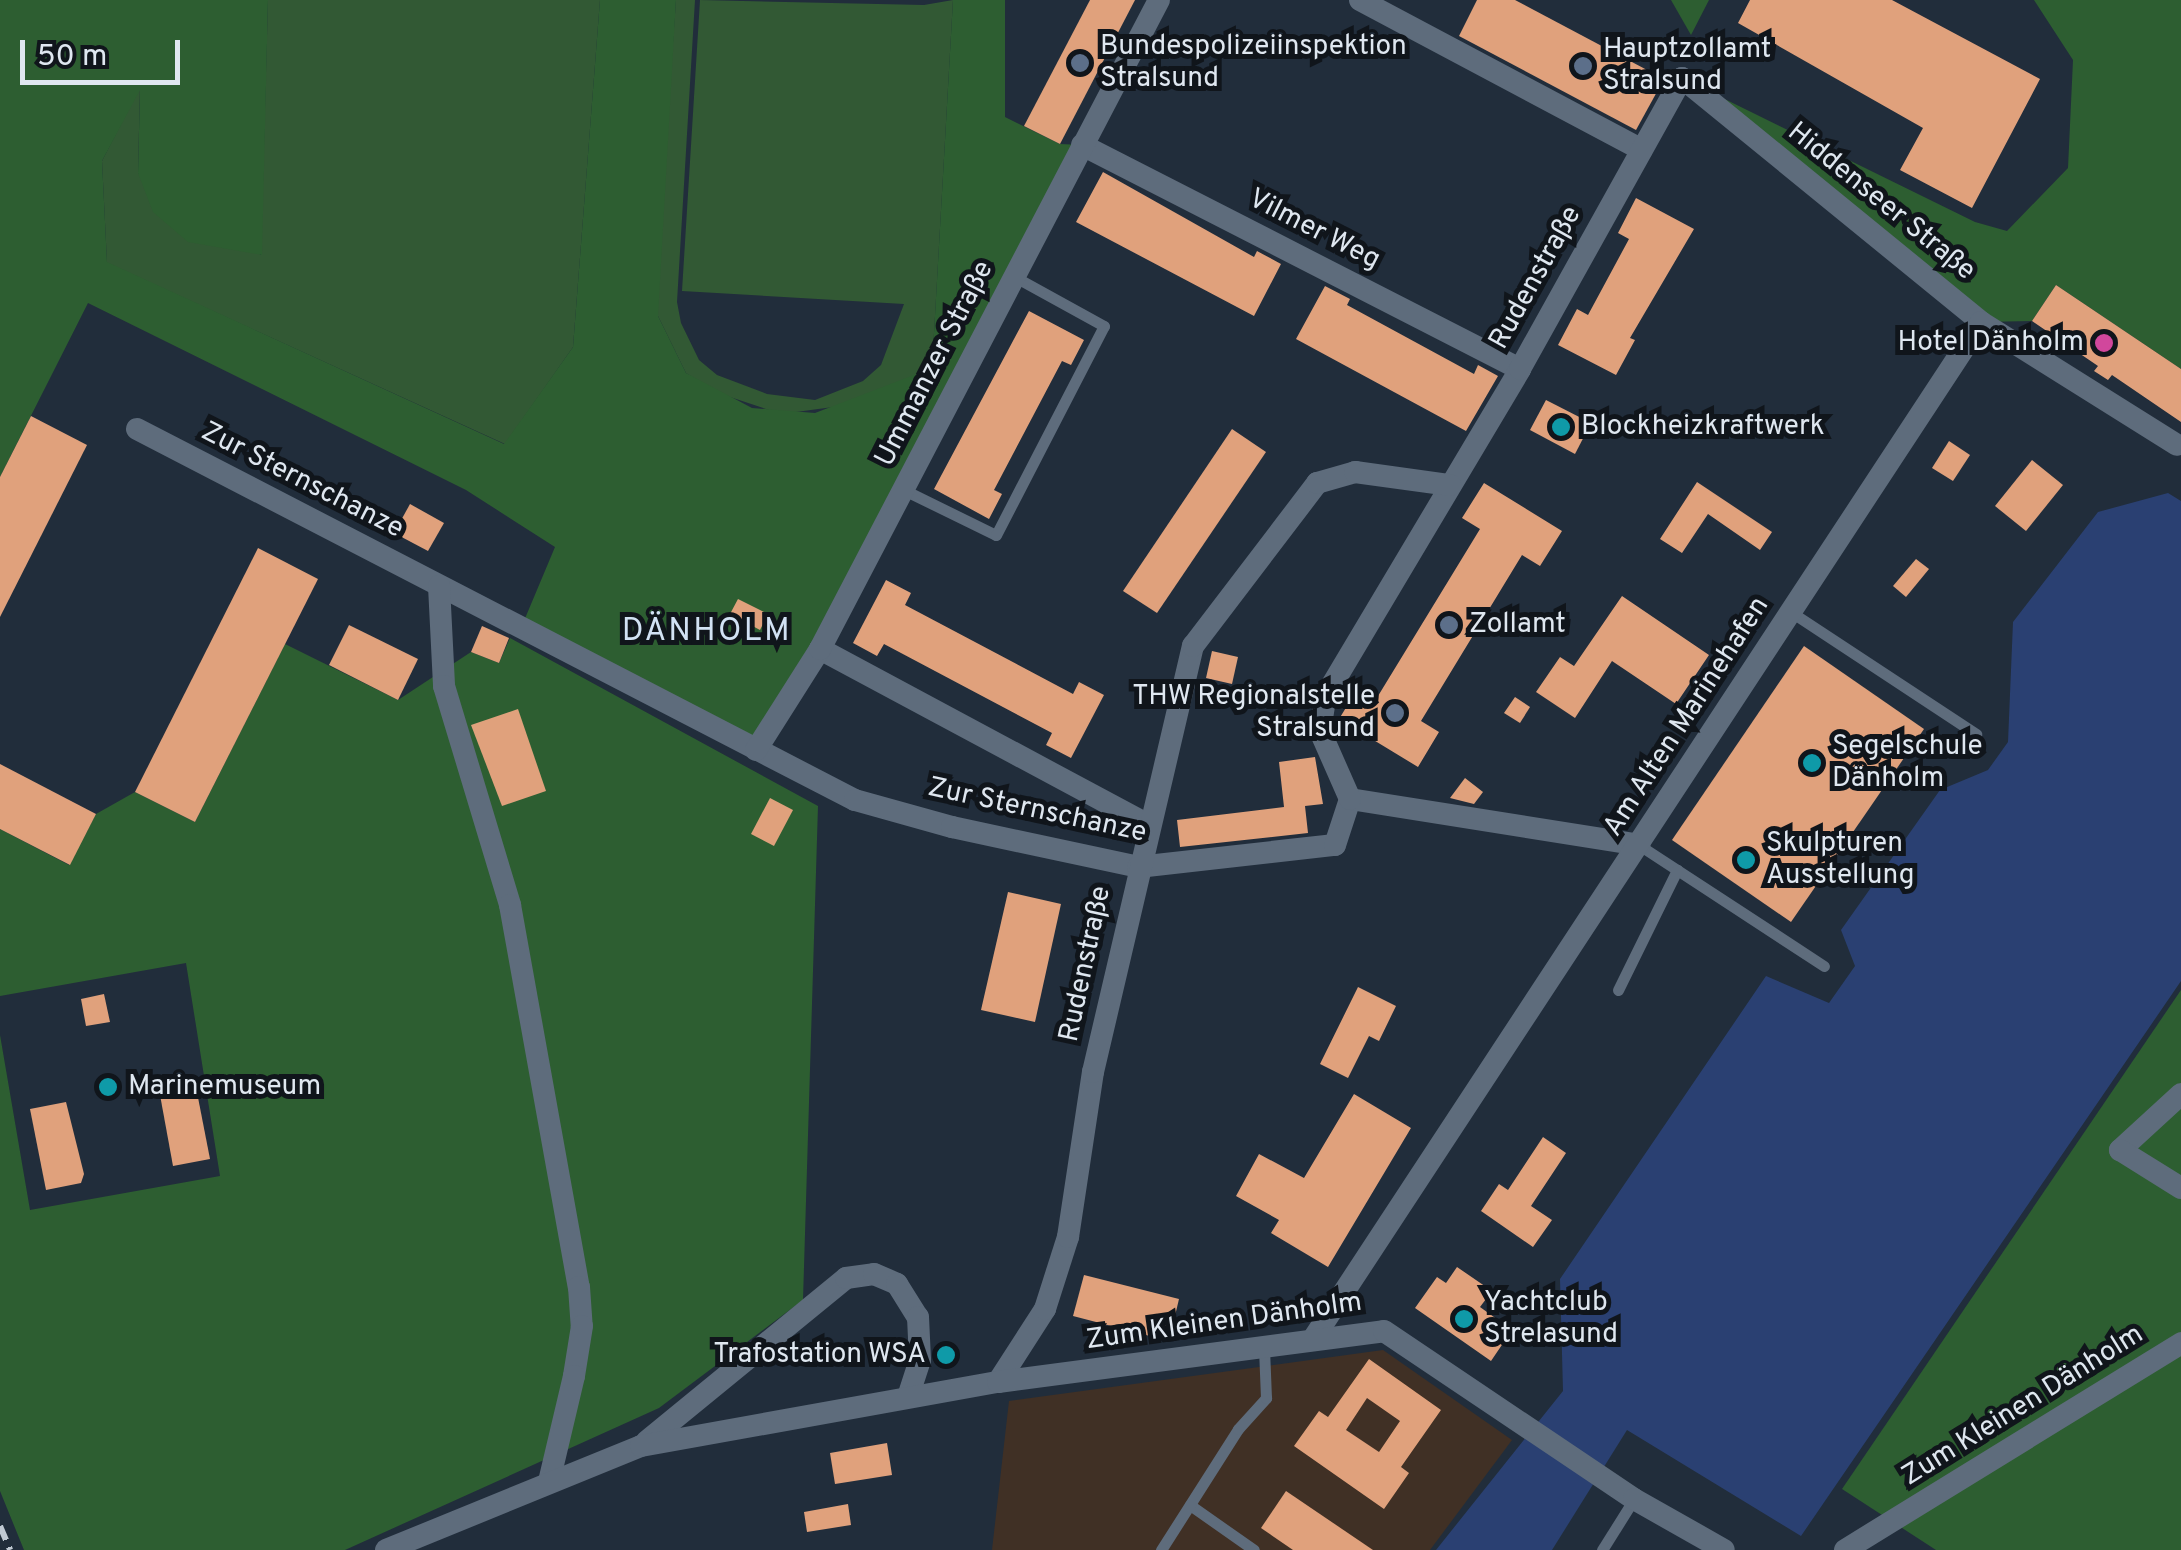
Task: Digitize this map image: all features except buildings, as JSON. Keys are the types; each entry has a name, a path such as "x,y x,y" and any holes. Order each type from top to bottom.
{"street":[{"name":"Ummanzer Straße","path":"756,750 820,648 1159,0"},
{"path":"1360,0 1642,150"},
{"name":"Hiddenseer Straße","path":"1642,150 1682,78 1981,322"},
{"name":"Vilmer Weg","path":"1082,145 1520,369"},
{"name":"Rudenstraße","path":"1350,798 1320,731 1326,695 1520,369 1642,150"},
{"path":"1981,322 2176,445"},
{"name":"Am Alten Marinehafen","path":"1315,1336 1981,322"},
{"name":"Zur Sternschanze","path":"138,429 855,800 1138,868 1335,846 1350,798"},
{"name":"Rudenstraße","path":"998,1382 1045,1309 1068,1238 1092,1072 1147,824 1193,646 1317,483 1355,472 1450,485"},
{"path":"439,586 444,686 510,905 579,1287 582,1326 549,1482"},
{"name":"Zur Sternschanze","path":"820,648 1147,824"},
{"path":"1350,798 1639,844"},
{"path":"2181,1094 2120,1150 2181,1188"},
{"name":"Zum Kleinen Dänholm","path":"641,1446 846,1278 874,1274 897,1284 918,1317 920,1360 908,1397"},
{"name":"Zum Kleinen Dänholm","path":"386,1550 641,1446 998,1382 1264,1349 1315,1336 1384,1331 1519,1425 1634,1499 1724,1550"},
{"name":"Zum Kleinen Dänholm","path":"1845,1550 2181,1343"}],"lane":[{"path":"904,490 996,536 1104,326 1015,277"},
{"path":"1791,612 1976,734"},
{"path":"1639,844 1824,966"},
{"path":"1618,990 1677,870"},
{"path":"1161,1550 1266,1398 1264,1349"},
{"path":"1602,1550 1634,1499"},
{"path":"1190,1505 1254,1550"}],"shaded area":[{"path":"1383,1350 1512,1440 1430,1550 992,1550 1009,1401"}],"green space":[{"path":"0,0 268,0 262,255 188,242 153,212 138,173 140,90 102,161 107,262 504,444 573,347 600,0 676,0 658,316 686,373 752,408 815,413 932,368 953,0 1005,0 1005,117 1060,144 1082,145 756,750 521,628 555,547 466,490 88,303 0,477"},
{"path":"268,0 600,0 573,347 505,444 107,263 102,161 140,87 138,173 261,255"},
{"path":"676,0 695,0 677,302 681,323 699,360 717,375 767,394 815,400 863,381 881,365 904,304 682,291 700,0 924,5 953,0 932,369 848,405 781,414 715,392 686,373 658,316 656,284"},
{"path":"1671,0 1709,0 1691,35"},
{"path":"2034,0 2181,0 2181,369 2056,285 2032,321 1981,322 1682,78 1975,222 2007,231 2068,168 2073,60"},
{"path":"510,638 818,806 803,1300 659,1408 345,1550 24,1550 0,1491 0,1035 30,1210 220,1176 186,963 0,996 0,829 69,865 96,814 135,792 195,822 285,644 398,700 471,652 499,663"},
{"path":"2181,990 2181,1550 1936,1550 1842,1489"}],"water":[{"path":"2168,493 2181,501 2181,981 1801,1536 1627,1430 1552,1550 1436,1550 1563,1391 1560,1279 1766,976 1829,1003 1855,966 1841,930 1940,790 1988,770 2008,742 2013,622 2098,512"}],"railway":[{"path":"0,1526 10,1550"}],"place":[{"name":"Bundespolizeiinspektion Stralsund","path":"1080,63"},
{"name":"Hauptzollamt Stralsund","path":"1583,66"},
{"name":"Hotel Dänholm","path":"2104,343"},
{"name":"Blockheizkraftwerk","path":"1561,427"},
{"name":"Zollamt","path":"1449,625"},
{"name":"THW Regionalstelle Stralsund","path":"1395,713"},
{"name":"Segelschule Dänholm","path":"1812,763"},
{"name":"Skulpturen Ausstellung","path":"1746,860"},
{"name":"Marinemuseum","path":"108,1087"},
{"name":"Yachtclub Strelasund","path":"1464,1319"},
{"name":"Trafostation WSA","path":"946,1355"}],"district":[{"name":"DÄNHOLM","path":"707,632"}]}
